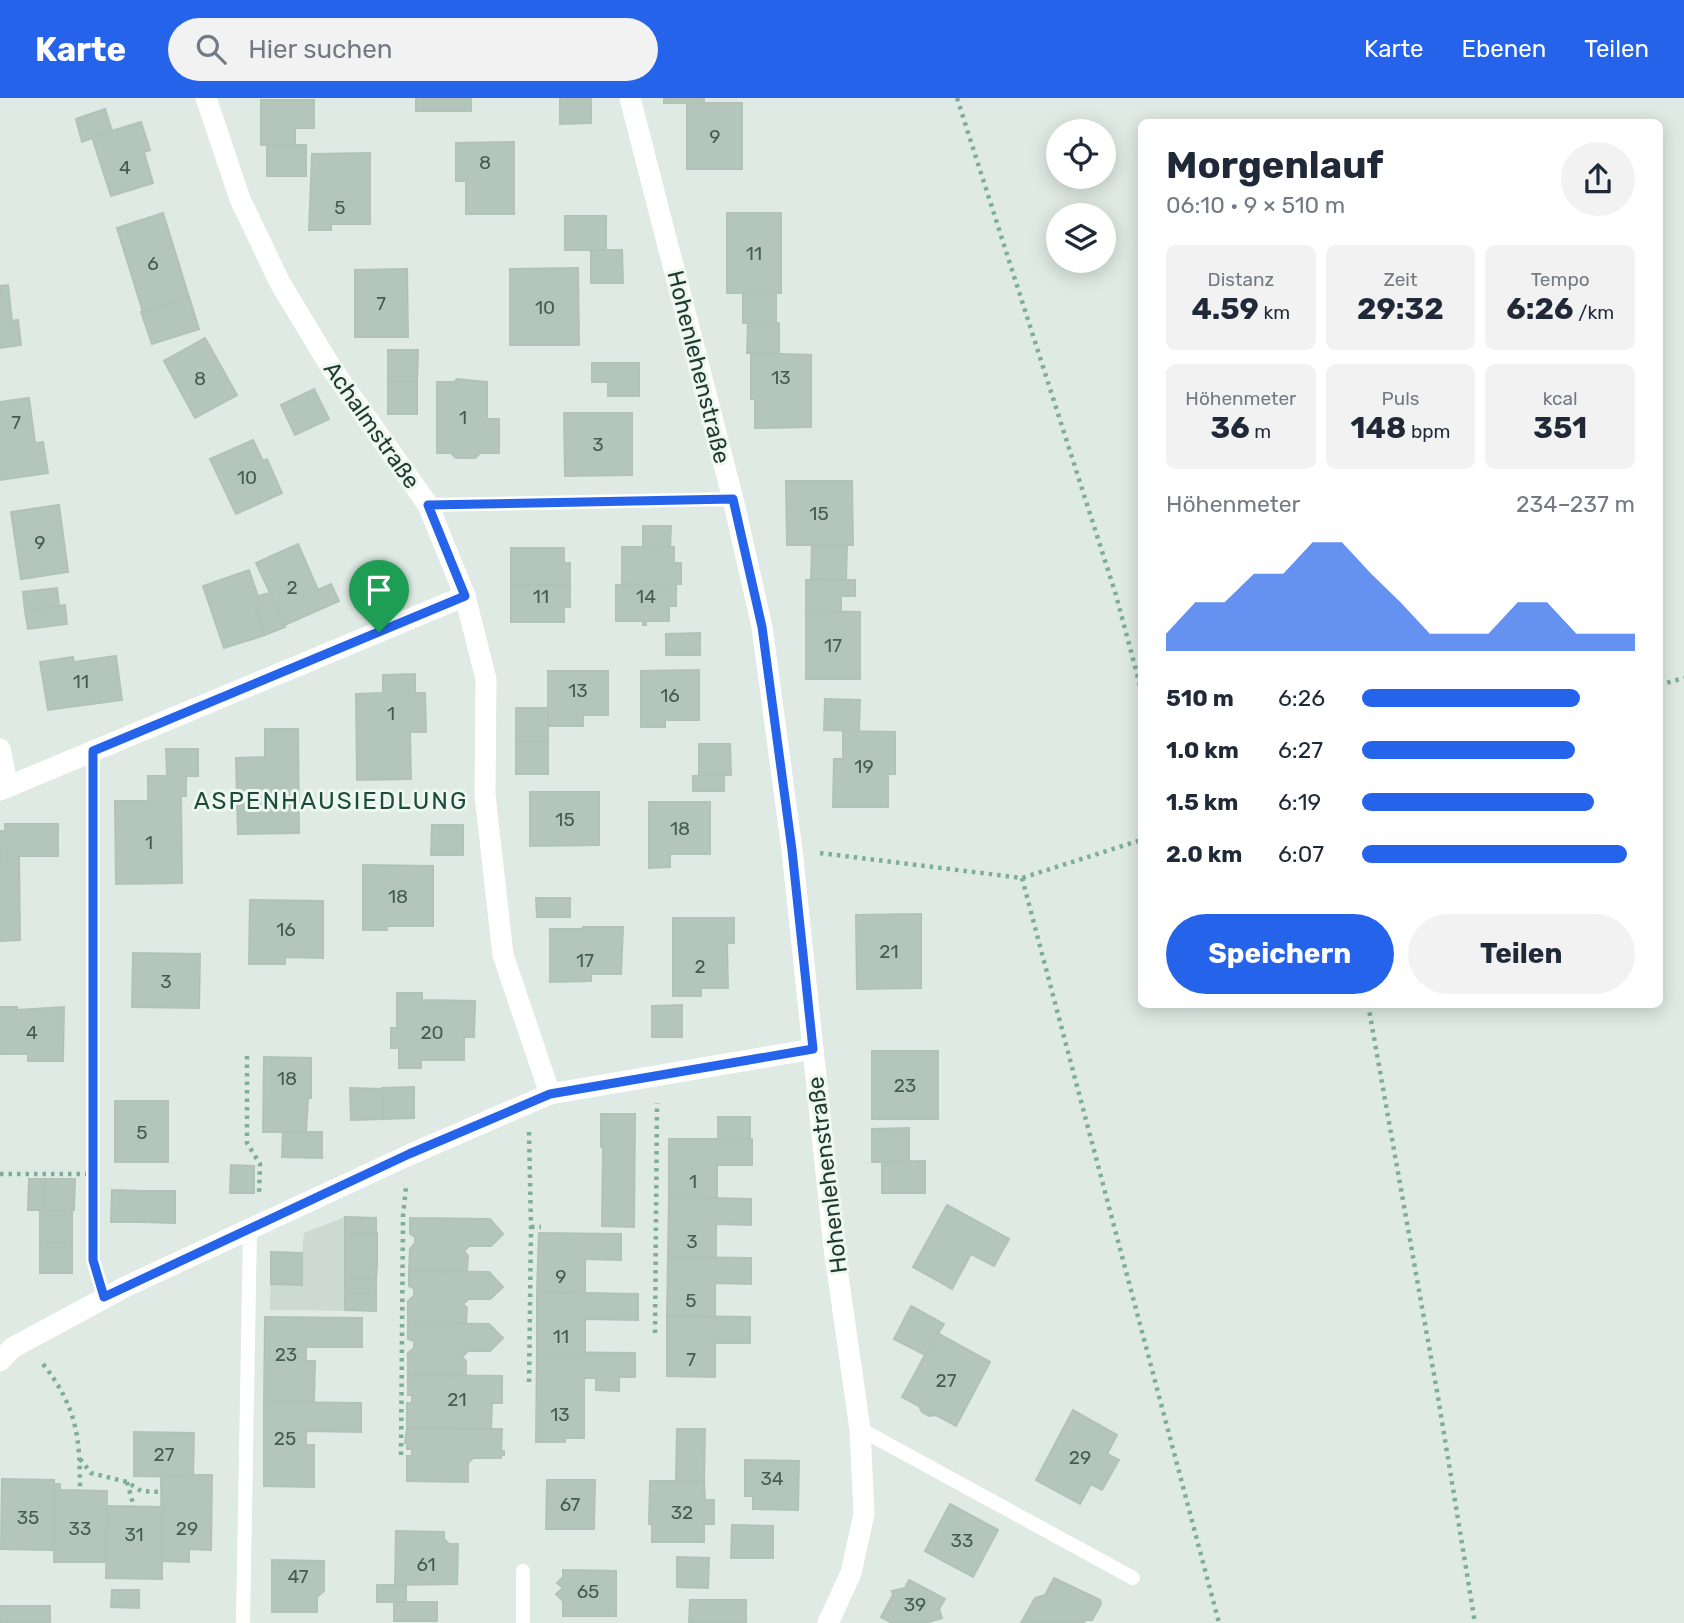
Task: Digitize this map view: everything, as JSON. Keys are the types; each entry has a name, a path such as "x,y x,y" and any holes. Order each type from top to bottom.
{"street":[{"name":"Achalmstraße","path":"206,98 240,198 279,284 332,369 428,505 465,596 486,679 485,795 503,955 550,1094"},
{"name":"Hohenlehenstraße","path":"630,98 733,499 762,627 792,850 834,1248 860,1429 864,1514 851,1573 828,1623"},
{"path":"0,749 4,789 465,596"},
{"path":"0,1361 25,1341 104,1297 409,1154 550,1094 813,1049"}],"lane":[{"path":"243,1623 250,1229"},
{"path":"860,1429 1133,1578"},
{"path":"523,1571 523,1623"}],"path":[{"path":"957,98 1116,595 1138,678"},
{"path":"428,505 733,499"},
{"path":"1663,684 1684,678"},
{"path":"93,751 93,1260 104,1297"},
{"path":"792,850 1022,878 1138,841"},
{"path":"1022,878 1219,1623"},
{"path":"1369,1008 1475,1623"},
{"path":"247,1056 247,1143 260,1164 258,1194 271,1219"},
{"path":"655,1333 657,1076"},
{"path":"528,1103 531,1227 529,1384"},
{"path":"401,1455 402,1216 409,1154"},
{"path":"0,1174 93,1174"},
{"path":"531,1227 541,1227"},
{"path":"25,1341 52,1375 74,1417 79,1441 80,1490"},
{"path":"79,1458 91,1474 127,1482 141,1491 161,1492"},
{"path":"127,1482 134,1507"}],"shaded area":[{"path":"345,1217 376,1218 376,1311 270,1310 271,1252 302,1253 304,1233"}],"building":[{"path":"416,98 471,98 471,111 416,111"},
{"path":"560,98 591,98 591,123 560,124"},
{"path":"664,98 704,98 704,103 664,103"},
{"path":"261,100 314,100 314,128 261,128"},
{"path":"687,103 742,103 742,169 687,169"},
{"path":"105,109 112,131 82,142 76,119"},
{"path":"141,122 150,150 144,152 153,183 111,196 92,137"},
{"path":"261,128 295,128 295,145 261,145"},
{"path":"514,142 514,214 466,214 466,181 456,181 456,143"},
{"path":"267,145 306,145 306,176 267,176"},
{"path":"370,153 370,224 331,224 331,230 309,230 312,154"},
{"path":"163,213 189,297 143,312 117,228"},
{"path":"727,213 781,213 781,293 727,293"},
{"path":"565,216 606,216 606,250 565,250"},
{"path":"591,250 622,250 623,283 591,283"},
{"path":"578,268 579,345 510,345 510,269"},
{"path":"407,269 408,337 355,337 355,270"},
{"path":"8,285 12,321 18,320 21,345 0,348 0,286"},
{"path":"743,293 776,293 776,323 743,323"},
{"path":"189,297 199,329 152,344 141,312"},
{"path":"748,323 779,323 779,353 747,353"},
{"path":"205,338 237,395 195,418 164,361"},
{"path":"388,350 418,350 417,382 388,382"},
{"path":"751,353 811,355 811,427 755,428 755,399 751,399"},
{"path":"592,363 639,363 639,396 608,396 608,382 592,382"},
{"path":"457,379 487,382 487,419 499,419 499,453 480,453 475,458 456,458 451,453 437,453 437,382 454,382"},
{"path":"388,382 417,382 417,414 388,414"},
{"path":"314,389 329,419 295,435 281,405"},
{"path":"29,398 35,443 43,442 48,473 0,480 0,402"},
{"path":"564,413 632,413 632,475 565,476"},
{"path":"253,440 263,461 267,459 282,493 236,514 210,459"},
{"path":"786,481 852,481 853,545 787,545"},
{"path":"59,505 68,572 21,579 11,512"},
{"path":"643,526 671,526 670,547 643,547"},
{"path":"298,544 318,590 331,584 339,601 285,625 256,563"},
{"path":"812,545 847,545 846,580 811,579"},
{"path":"622,547 674,547 674,563 681,563 681,584 622,585"},
{"path":"511,548 564,548 564,563 570,563 570,585 511,585"},
{"path":"249,570 261,605 255,607 265,635 224,648 203,586"},
{"path":"806,580 855,580 855,596 841,596 841,612 806,611"},
{"path":"676,584 676,606 669,606 669,621 646,621 646,625 643,625 643,621 616,621 616,585"},
{"path":"511,585 570,585 570,607 564,607 564,622 511,622"},
{"path":"57,588 59,606 25,611 23,592"},
{"path":"270,593 285,627 265,635 255,607 261,605 258,596"},
{"path":"65,605 67,624 28,629 25,611"},
{"path":"806,611 860,612 860,679 806,679"},
{"path":"700,633 700,655 666,655 666,634"},
{"path":"116,656 122,700 48,710 40,662 73,657 74,662"},
{"path":"699,670 699,720 665,720 665,727 641,727 641,671"},
{"path":"548,671 608,671 608,715 583,715 583,726 548,726"},
{"path":"415,674 415,693 425,693 426,732 410,732 411,779 357,780 356,694 383,693 383,675"},
{"path":"825,699 860,700 859,731 824,730"},
{"path":"516,708 548,708 548,742 516,742"},
{"path":"265,729 298,729 299,833 238,834 236,758 265,757"},
{"path":"843,731 895,732 895,774 888,774 888,807 833,807 834,759 843,759"},
{"path":"516,742 548,742 548,774 516,774"},
{"path":"699,744 730,744 731,775 699,776"},
{"path":"166,749 198,749 198,776 167,776"},
{"path":"724,775 724,791 693,791 693,776"},
{"path":"148,776 186,776 186,796 181,796 182,883 116,884 115,801 148,801"},
{"path":"530,792 599,792 599,845 530,846"},
{"path":"649,802 710,802 710,854 670,854 670,867 649,868"},
{"path":"5,824 58,824 58,856 0,856 0,831 5,831"},
{"path":"432,825 463,825 463,855 431,855"},
{"path":"0,856 19,856 20,940 0,941"},
{"path":"363,865 433,866 433,926 387,926 387,930 363,930"},
{"path":"536,898 570,898 570,917 537,917"},
{"path":"250,900 323,901 323,958 285,957 285,964 249,964"},
{"path":"921,914 921,988 857,989 856,915"},
{"path":"673,918 734,918 734,943 727,943 728,988 701,988 701,996 673,996"},
{"path":"623,927 621,974 591,974 591,981 550,982 550,929"},
{"path":"133,953 200,954 199,1008 132,1007"},
{"path":"397,993 422,993 422,1000 475,1001 474,1037 464,1037 464,1060 421,1060 421,1068 399,1068 399,1048 391,1048 391,1028 397,1028"},
{"path":"682,1005 682,1037 652,1037 652,1006"},
{"path":"0,1007 17,1007 17,1010 64,1007 63,1061 28,1061 28,1054 0,1054"},
{"path":"872,1051 938,1051 938,1119 872,1119"},
{"path":"264,1057 311,1058 311,1098 308,1098 306,1132 263,1132"},
{"path":"414,1087 414,1118 383,1119 382,1088"},
{"path":"350,1088 382,1089 383,1119 351,1120"},
{"path":"115,1101 168,1101 168,1162 115,1162"},
{"path":"601,1114 635,1114 634,1227 602,1226"},
{"path":"718,1117 750,1117 750,1139 718,1139"},
{"path":"909,1128 909,1162 872,1162 872,1129"},
{"path":"283,1132 322,1132 322,1158 282,1157"},
{"path":"669,1139 752,1139 752,1165 717,1165 717,1198 669,1197"},
{"path":"925,1161 925,1193 882,1193 882,1162"},
{"path":"231,1165 254,1166 254,1193 230,1193"},
{"path":"29,1179 45,1179 45,1210 28,1210"},
{"path":"45,1179 75,1179 74,1210 45,1210"},
{"path":"112,1190 144,1191 144,1222 111,1222"},
{"path":"144,1191 175,1191 175,1223 144,1222"},
{"path":"669,1197 751,1199 751,1225 716,1224 716,1257 668,1257"},
{"path":"947,1205 1009,1239 994,1266 971,1254 952,1289 913,1267"},
{"path":"40,1210 72,1210 72,1242 40,1242"},
{"path":"345,1217 376,1218 376,1233 345,1233"},
{"path":"410,1218 490,1219 503,1234 491,1246 469,1246 464,1251 468,1256 467,1271 409,1271 410,1249 415,1243 415,1237 410,1234"},
{"path":"345,1233 377,1233 377,1248 345,1248"},
{"path":"539,1233 621,1234 621,1260 585,1259 585,1293 537,1292"},
{"path":"40,1242 72,1242 72,1273 40,1273"},
{"path":"345,1248 377,1248 377,1264 345,1264"},
{"path":"271,1252 302,1253 302,1285 271,1284"},
{"path":"668,1257 751,1258 751,1284 715,1283 715,1317 667,1316"},
{"path":"345,1264 377,1264 376,1279 345,1279"},
{"path":"409,1271 489,1272 503,1287 490,1299 469,1299 463,1304 467,1308 466,1324 408,1323 408,1301 414,1296 414,1289 409,1286"},
{"path":"345,1279 376,1279 376,1294 345,1294"},
{"path":"537,1292 638,1294 638,1320 585,1319 585,1352 537,1352"},
{"path":"345,1294 376,1294 376,1311 345,1310"},
{"path":"911,1306 944,1324 925,1355 894,1339"},
{"path":"667,1316 750,1317 750,1343 715,1343 715,1377 667,1376"},
{"path":"265,1317 362,1318 362,1347 306,1347 306,1361 315,1361 314,1402 264,1402"},
{"path":"408,1323 489,1324 503,1338 490,1351 468,1351 462,1357 466,1361 466,1376 408,1375 408,1353 414,1348 414,1341 408,1339"},
{"path":"937,1333 990,1362 956,1426 936,1415 929,1416 922,1412 919,1406 902,1397"},
{"path":"537,1352 635,1353 635,1377 619,1377 619,1391 596,1390 596,1378 584,1378 584,1438 565,1438 565,1442 536,1442"},
{"path":"408,1375 502,1376 502,1403 492,1403 491,1428 407,1428 407,1403 412,1403 412,1395 408,1395"},
{"path":"264,1402 361,1403 361,1432 306,1431 306,1445 314,1445 314,1487 264,1486"},
{"path":"1073,1410 1117,1435 1107,1454 1119,1460 1102,1490 1091,1484 1080,1504 1036,1480"},
{"path":"407,1428 502,1429 501,1451 504,1451 504,1455 501,1455 501,1458 473,1458 468,1463 468,1482 407,1481 407,1456 412,1456 412,1449 407,1449 405,1443"},
{"path":"677,1429 705,1429 704,1481 676,1481"},
{"path":"134,1432 194,1433 193,1477 134,1476"},
{"path":"745,1460 799,1461 798,1510 753,1509 753,1496 745,1496"},
{"path":"212,1475 211,1550 189,1549 189,1562 162,1561 161,1477"},
{"path":"2,1479 54,1480 54,1550 1,1549"},
{"path":"547,1480 595,1480 594,1529 546,1529"},
{"path":"650,1481 704,1481 705,1500 714,1500 714,1524 704,1524 704,1542 652,1542 652,1524 649,1524"},
{"path":"54,1484 60,1484 60,1490 107,1491 106,1562 54,1562"},
{"path":"950,1504 998,1530 973,1577 925,1551"},
{"path":"107,1506 162,1507 162,1579 106,1578"},
{"path":"732,1525 773,1526 773,1558 731,1558"},
{"path":"396,1531 444,1532 444,1539 449,1544 458,1544 457,1584 395,1585"},
{"path":"677,1557 709,1558 708,1588 677,1587"},
{"path":"272,1560 324,1561 324,1591 317,1597 317,1612 272,1612"},
{"path":"563,1570 616,1571 616,1616 563,1616 563,1601 556,1594 563,1588 557,1583 563,1577"},
{"path":"1054,1578 1100,1600 1101,1604 1092,1620 1085,1620 1084,1623 1021,1623 1035,1598 1045,1595"},
{"path":"909,1580 945,1599 939,1609 942,1618 925,1623 892,1623 881,1617 893,1595 892,1591 905,1588"},
{"path":"377,1585 406,1585 406,1602 377,1602"},
{"path":"112,1590 139,1590 139,1608 111,1607"},
{"path":"690,1600 746,1600 746,1623 689,1623"},
{"path":"394,1602 437,1602 437,1621 394,1621"},
{"path":"0,1606 50,1606 50,1623 0,1623"}],"district":[{"name":"ASPENHAUSIEDLUNG","path":"331,801"}],"route":[{"path":"733,499 762,627 792,850 813,1049 550,1094 409,1154 104,1297 93,1260 93,751 379,632 465,596 428,505 733,499"}]}
